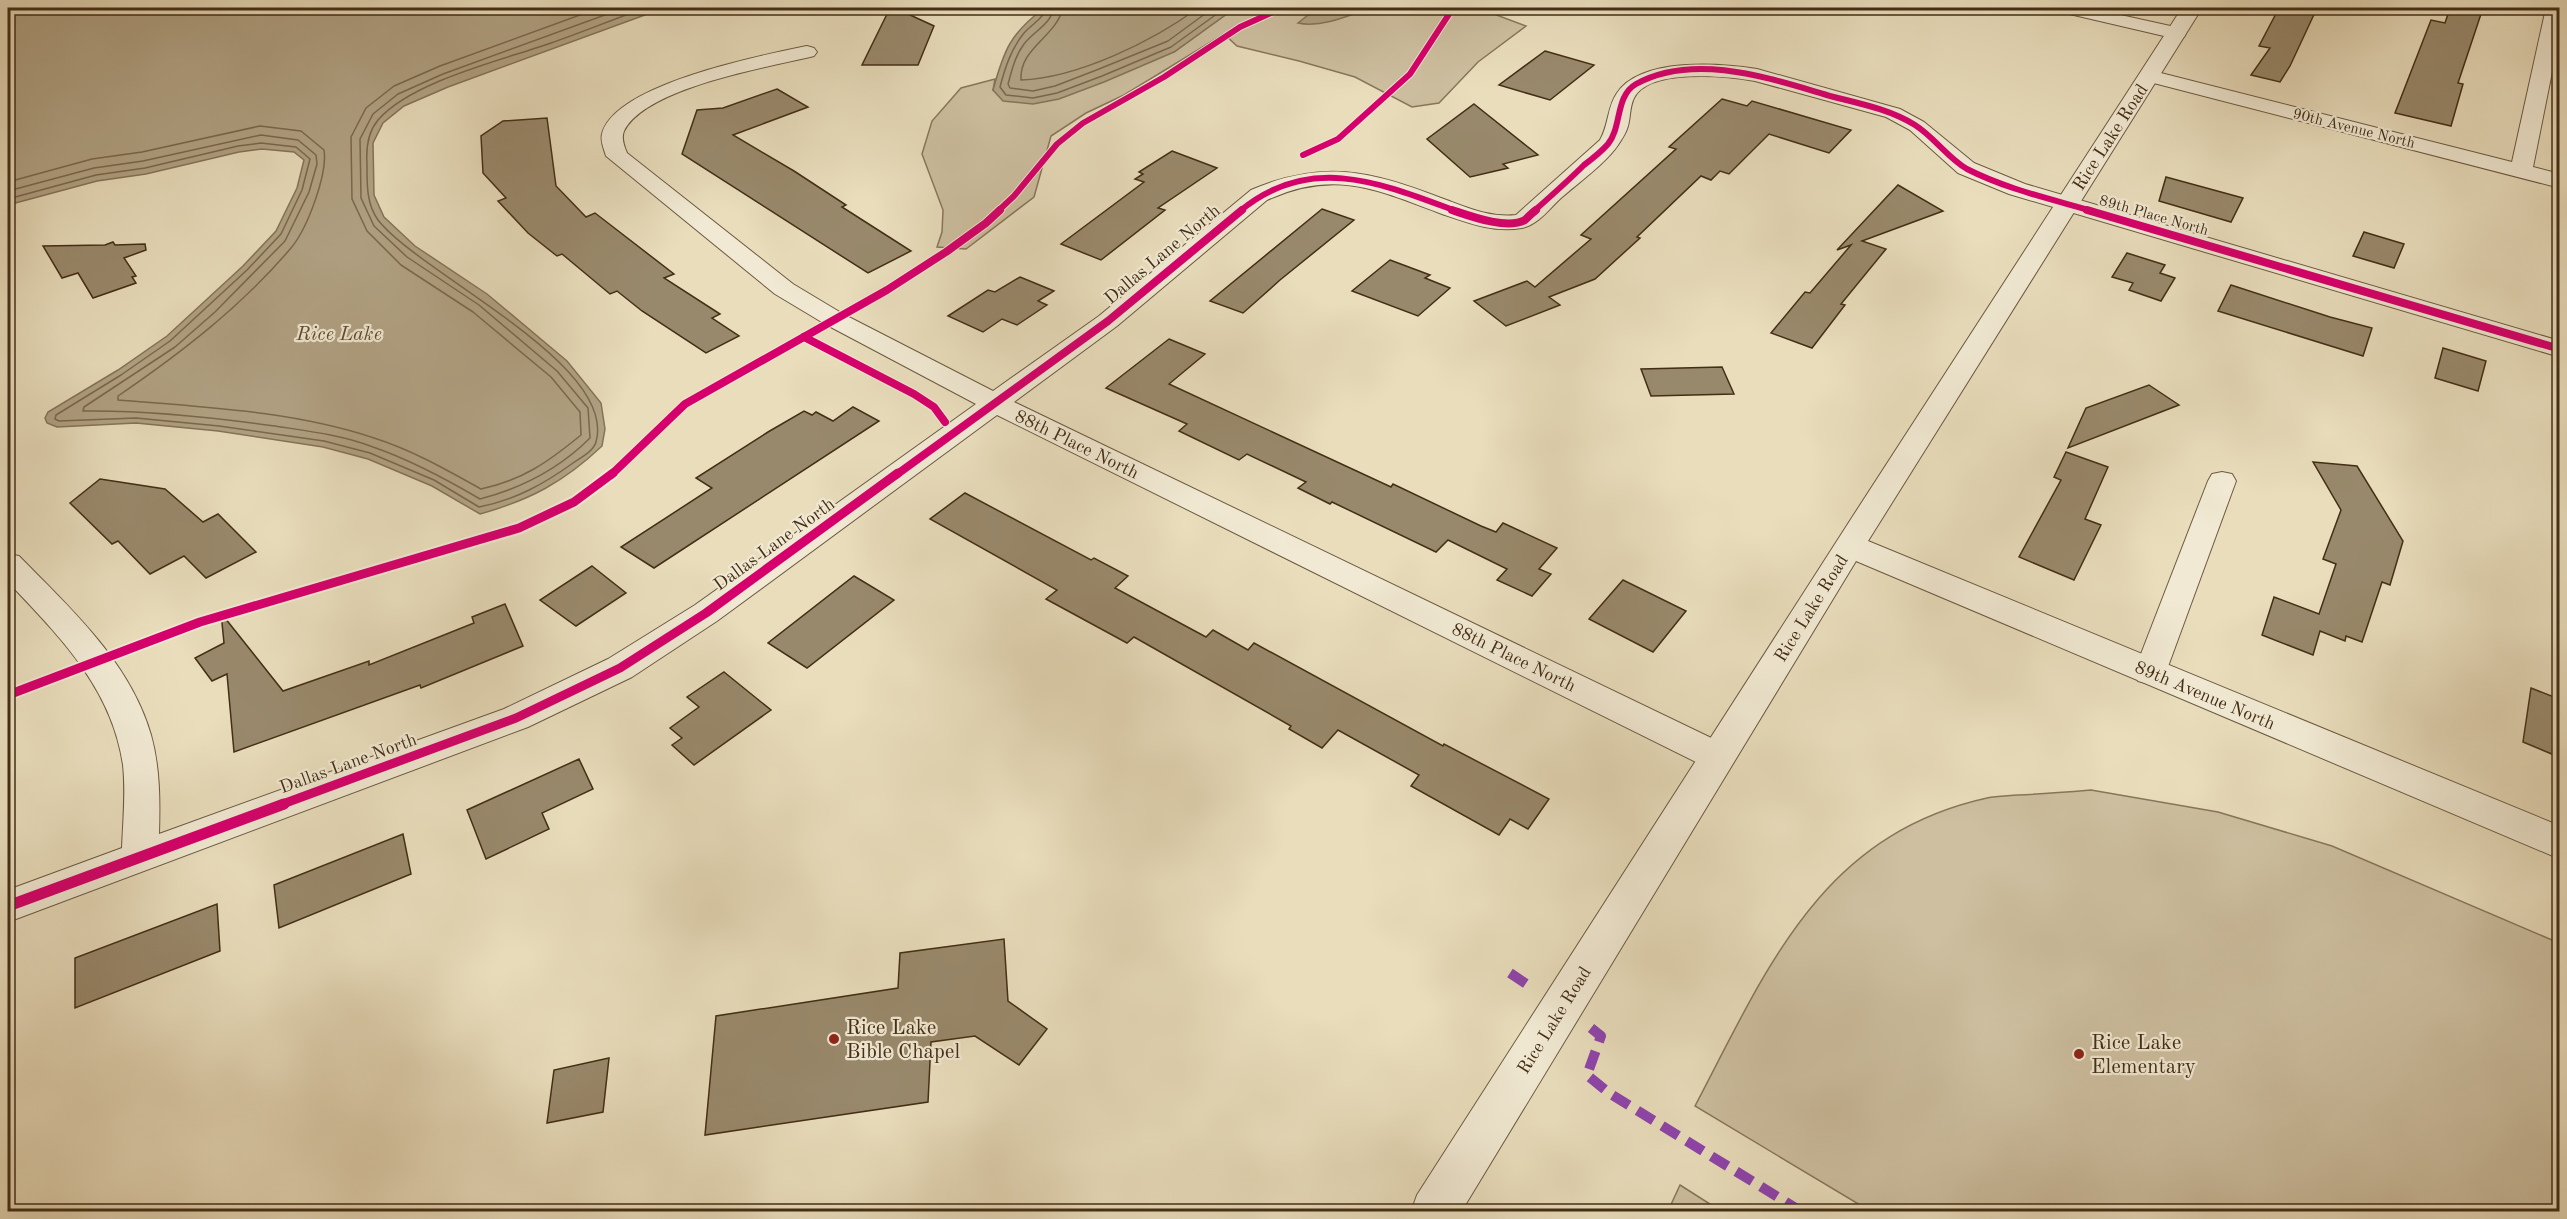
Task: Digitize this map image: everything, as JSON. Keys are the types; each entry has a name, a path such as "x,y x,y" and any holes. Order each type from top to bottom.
{"street":[{"path":"2067,8 2184,20"},
{"path":"2521,171 2555,8"},
{"name":"Rice Lake Road","path":"1434,1212 1850,546 2184,20"},
{"name":"88th Place North","path":"807,52 754,62 700,79 650,99 624,117 614,130 612,144 617,156 784,289 834,320 995,403 1718,757"},
{"name":"89th Place North","path":"1505,224 1523,221 1535,212 1608,144 1617,129 1625,94 1634,85 1665,73 1709,69 1757,75 1893,113 1917,126 1966,168 1999,183 2559,349"},
{"name":"90th Avenue North","path":"2150,76 2559,181"},
{"name":"Dallas Lane North","path":"8,906 516,718 621,668 706,613 1108,321 1259,195 1307,165 1375,182 1487,222 1505,224"},
{"path":"2150,672 2222,481"},
{"name":"89th Avenue North","path":"1850,546 2559,843"},
{"path":"8,564 81,640 114,684 126,710 140,765 142,807 140,856"}],"shaded area":[{"path":"1235,8 1478,8 1526,26 1478,62 1439,103 1412,107 1355,77 1237,46 1224,34 1124,95 1086,113 1051,136 1034,197 966,249 937,247 942,232 943,210 922,154 932,121 961,88 995,79 993,90 1174,52"},
{"name":"Rice Lake Elementary","path":"2091,790 2218,812 2332,846 2559,943 2559,1211 1870,1211 1695,1106 1775,958 1805,915 1840,876 1881,842 1929,816 1987,798"},
{"path":"1680,1185 1721,1211 1668,1211"}],"water":[{"name":"Rice Lake","path":"8,8 664,8 448,87 404,106 383,123 373,143 374,195 384,217 415,246 487,294 567,361 601,403 605,429 602,446 574,470 546,488 515,503 480,514 432,486 368,459 323,447 218,431 136,423 57,427 47,423 45,418 48,412 118,370 167,336 243,266 276,231 297,188 304,160 294,152 262,149 239,152 146,174 97,181 8,205"},
{"path":"1044,8 1235,8 1174,52 1104,82 1059,99 1033,104 1003,101 993,90 1005,53 1023,26"},
{"path":"1322,8 1370,8 1325,23 1298,23 1312,12"}],"building":[{"path":"890,8 895,8 934,26 918,65 862,65"},
{"path":"2279,8 2317,8 2280,82 2251,75 2270,48 2259,46"},
{"path":"2450,8 2483,8 2458,83 2463,84 2451,126 2395,113 2431,20 2445,23"},
{"path":"1545,51 1594,65 1550,100 1499,85"},
{"path":"777,89 808,107 733,135 794,171 846,205 842,207 911,251 868,273 682,154 697,110 723,108"},
{"path":"1722,99 1747,106 1752,101 1851,130 1829,153 1769,134 1729,174 1720,171 1711,180 1701,176 1637,237 1640,238 1595,279 1549,297 1560,305 1506,326 1474,301 1527,281 1535,287 1591,239 1581,235 1676,149 1669,147"},
{"path":"1474,104 1538,155 1503,164 1508,168 1470,177 1427,139"},
{"path":"547,118 556,186 586,217 595,213 674,274 664,278 720,314 712,318 739,336 706,353 642,311 617,291 610,294 562,254 557,256 528,233 498,201 506,198 483,173 481,136 503,121"},
{"path":"1172,151 1217,168 1158,208 1165,210 1101,260 1061,244 1144,182 1135,179 1143,174 1139,172"},
{"path":"2166,177 2243,198 2231,222 2159,201"},
{"path":"1898,185 1943,211 1862,241 1886,249 1841,304 1845,305 1812,348 1771,333 1805,292 1810,293 1851,245 1837,250"},
{"path":"1322,209 1354,220 1243,313 1210,301"},
{"path":"2364,232 2404,244 2394,268 2353,256"},
{"path":"113,242 115,245 145,244 146,250 124,258 136,276 132,277 136,283 93,298 78,273 62,278 43,246 105,245"},
{"path":"2127,253 2165,265 2160,273 2175,278 2161,301 2129,290 2133,283 2112,277"},
{"path":"1390,260 1430,275 1425,278 1450,288 1418,316 1352,291"},
{"path":"1020,277 1054,291 1038,301 1047,305 1017,325 1002,319 983,332 948,316 988,290 995,292"},
{"path":"2231,285 2372,328 2363,356 2218,311"},
{"path":"1169,339 1205,354 1169,384 1481,526 1496,532 1503,523 1557,548 1539,569 1551,574 1532,596 1497,580 1507,569 1448,540 1436,552 1298,488 1306,482 1247,454 1239,460 1179,431 1187,424 1106,388"},
{"path":"2443,348 2486,361 2478,391 2435,378"},
{"path":"1722,367 1734,394 1651,396 1641,369"},
{"path":"2149,385 2179,405 2068,448 2086,408"},
{"path":"853,407 879,421 654,568 621,547 712,488 696,478 768,432 804,411 812,415 816,412 833,421"},
{"path":"2066,452 2108,467 2085,519 2101,525 2074,580 2019,557 2061,480 2054,477"},
{"path":"2313,462 2357,466 2403,541 2390,585 2382,582 2362,642 2346,636 2345,641 2320,631 2313,655 2262,635 2274,597 2319,614 2336,564 2323,559 2341,510"},
{"path":"100,479 165,489 203,522 218,514 256,552 206,578 184,556 150,574 118,541 112,544 70,503"},
{"path":"965,493 1091,560 1094,558 1128,576 1115,588 1206,637 1213,630 1248,650 1254,643 1443,746 1444,744 1549,799 1528,829 1510,819 1499,835 1411,786 1419,775 1338,730 1322,748 1289,729 1291,726 1134,637 1127,643 1046,599 1057,590 930,519"},
{"path":"592,566 626,593 576,626 540,600"},
{"path":"854,576 894,600 807,668 768,643"},
{"path":"1623,580 1686,611 1653,652 1589,619"},
{"path":"505,604 523,646 421,688 420,685 234,752 227,674 212,681 195,658 224,643 221,613 283,691 369,661 369,665 474,623 472,617"},
{"path":"724,672 771,710 694,765 672,745 682,738 670,728 699,707 687,697"},
{"path":"2531,688 2559,699 2559,757 2523,742"},
{"path":"579,759 593,789 542,813 549,829 486,859 467,810"},
{"path":"403,834 411,874 279,928 274,885"},
{"path":"217,904 220,951 75,1008 75,958"},
{"name":"Rice Lake Bible Chapel","path":"1004,939 1008,1001 1047,1029 1019,1065 975,1036 931,1042 928,1102 705,1135 716,1016 898,988 900,953"},
{"path":"609,1058 603,1112 547,1123 554,1070"}],"marked path":[{"path":"1510,973 1531,987"},
{"path":"1591,1028 1601,1036 1587,1075 1609,1093 1802,1212"}],"cycle path":[{"path":"8,695 200,622 519,528 564,508 585,496 604,481 685,404 887,290 986,223 1014,196 1057,144 1083,123 1164,77 1240,27 1282,8"},
{"path":"1303,155 1338,139 1410,74 1453,8"},
{"path":"8,906 516,718 620,668 706,613 1108,321 1259,195 1283,184 1307,178 1354,179 1400,190 1484,220 1523,221 1608,144 1617,129 1620,108 1625,95 1634,85 1665,73 1684,70 1733,71 1757,75 1893,113 1917,126 1966,168 2017,189 2560,349"},
{"path":"804,337 914,394 934,407 945,422"}],"place":[{"name":"Rice Lake Bible Chapel","path":"834,1039"},
{"name":"Rice Lake Elementary","path":"2079,1054"}]}
